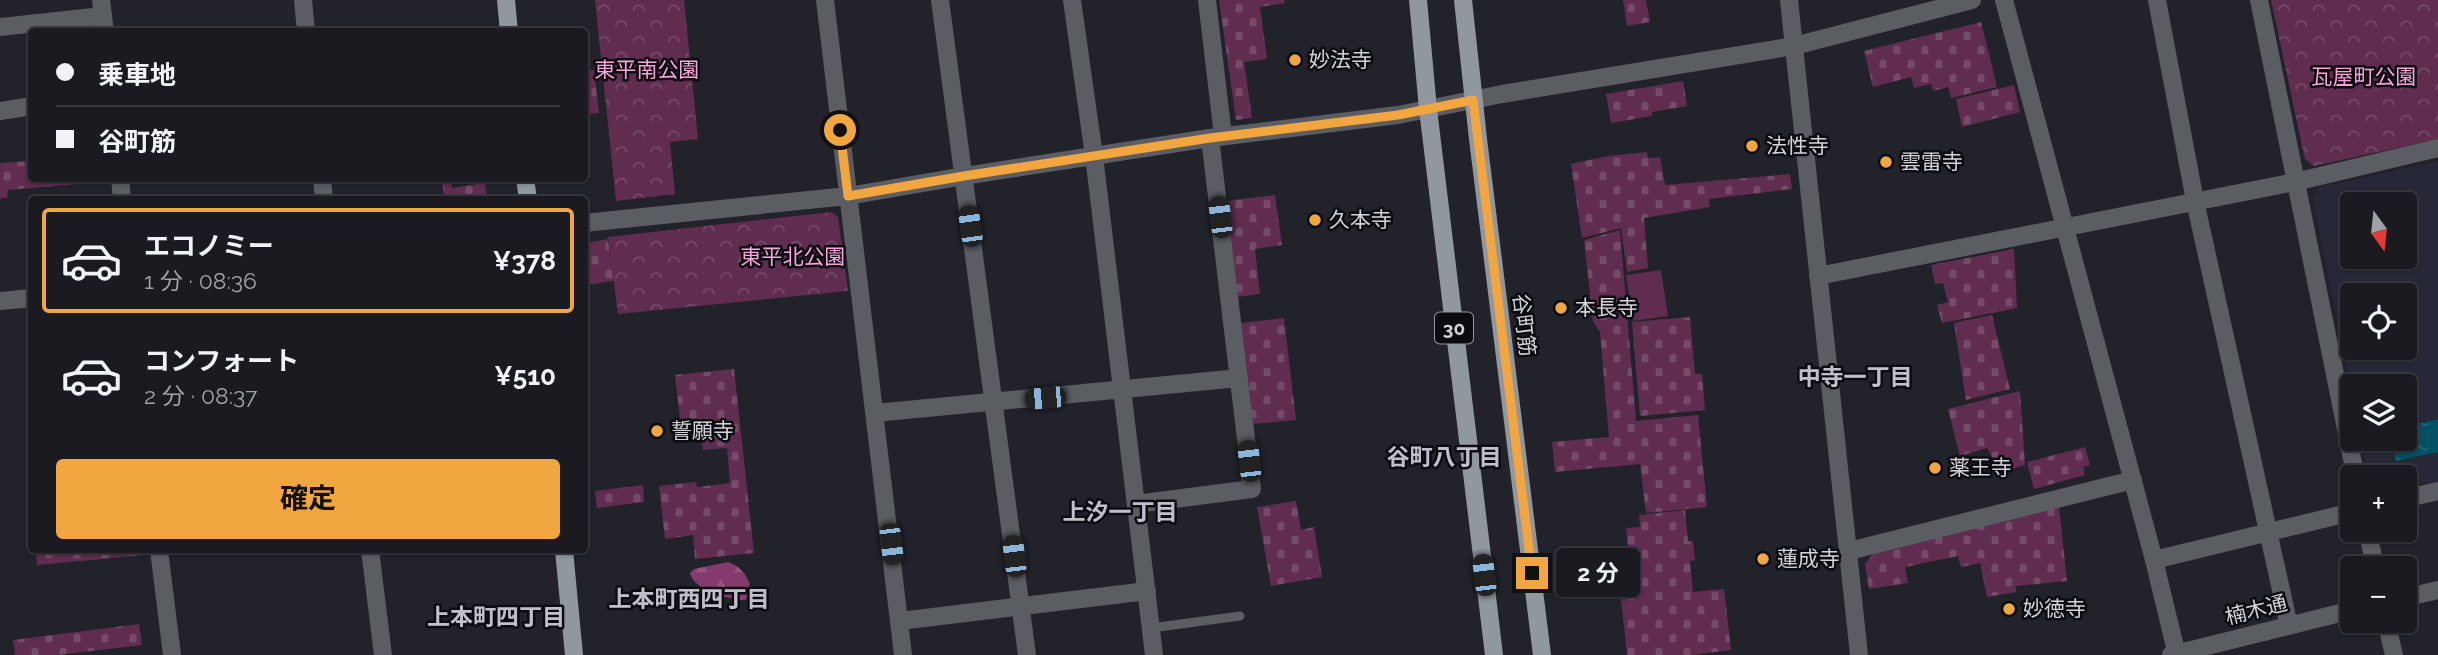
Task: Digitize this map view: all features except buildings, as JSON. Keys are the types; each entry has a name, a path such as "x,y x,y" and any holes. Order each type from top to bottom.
{"main road":[{"path":"506,0 509,28"},
{"name":"30","path":"1418,0 1428,108 1494,655"},
{"name":"谷町筋","path":"1463,0 1542,655"},
{"path":"564,553 574,655"}],"street":[{"path":"303,0 306,28"},
{"path":"825,0 904,655"},
{"path":"940,0 1027,655"},
{"path":"1072,0 1094,156 1154,655"},
{"path":"1136,504 1252,489 1239,378 1207,0"},
{"path":"1789,0 1859,655"},
{"path":"588,223 848,196 1217,137 1398,115 1794,46 1972,0"},
{"path":"2004,0 2154,560 2175,655"},
{"path":"2157,0 2195,201 2288,626"},
{"path":"2259,0 2354,465"},
{"path":"0,27 103,16"},
{"path":"0,111 28,107"},
{"path":"1818,276 2295,182 2438,148"},
{"path":"0,301 28,298"},
{"path":"876,413 1239,378"},
{"path":"1849,551 2133,480"},
{"path":"2417,496 2438,491"},
{"path":"2154,560 2340,515"},
{"path":"159,553 172,655"},
{"path":"370,553 383,655"},
{"path":"2417,595 2438,590"},
{"path":"900,621 1147,591"},
{"name":"楠木通","path":"2175,655 2340,613"},
{"path":"2388,633 2393,655"}],"lane":[{"path":"1152,628 1240,616"}],"shaded area":[{"path":"2438,161 2438,481 2417,486 2417,465 2366,465 2363,451 2417,451 2417,374 2348,374 2345,360 2417,360 2417,283 2340,283 2340,334 2313,198 2320,187"}],"green space":[{"name":"東平南公園","path":"595,0 684,0 698,139 670,142 675,194 616,201"},
{"path":"1219,0 1284,0 1285,3 1260,7 1267,59 1244,62 1252,118 1236,120"},
{"path":"1623,0 1646,0 1650,22 1627,26"},
{"name":"瓦屋町公園","path":"2271,0 2438,0 2438,139 2314,166 2305,159"},
{"path":"1981,22 1997,87 1951,98 1948,87 1933,91 1931,84 1914,88 1911,77 1873,87 1864,51"},
{"path":"594,70 599,113 588,114 588,71"},
{"path":"1683,81 1687,106 1652,112 1652,116 1611,123 1606,94"},
{"path":"2014,85 2020,112 1962,127 1956,99"},
{"path":"1647,152 1648,158 1660,157 1665,185 1790,174 1792,189 1709,199 1710,207 1644,218 1648,268 1627,272 1621,228 1582,238 1571,164 1608,156"},
{"path":"28,161 28,182 78,184 8,190 7,198 1,198 0,201 0,163"},
{"path":"442,182 451,182 452,188 485,183 487,196 434,195 444,194"},
{"path":"1275,195 1282,245 1255,249 1260,294 1237,297 1225,201"},
{"name":"東平北公園","path":"832,212 838,217 848,291 618,314 608,237"},
{"path":"1620,230 1636,421 1698,415 1707,507 1646,513 1640,464 1555,472 1552,442 1609,437 1600,332 1593,321 1584,240"},
{"path":"608,239 614,281 588,285 588,242"},
{"path":"2014,249 2017,308 1942,323 1937,305 1948,302 1943,283 1935,284 1931,265"},
{"path":"1661,270 1668,316 1633,321 1626,275"},
{"path":"1992,315 2010,389 1966,400 1954,323"},
{"path":"1690,317 1695,374 1702,374 1705,410 1640,416 1632,322"},
{"path":"1284,318 1296,420 1253,424 1241,323"},
{"path":"734,369 754,553 695,559 693,535 665,539 659,486 696,482 697,487 730,483 727,448 703,450 701,431 693,431 692,426 681,427 675,375"},
{"path":"2020,391 2025,465 2001,472 1987,448 1960,456 1948,409"},
{"path":"2085,447 2090,465 2083,467 2085,475 2034,489 2027,462"},
{"path":"643,485 644,502 597,508 595,491"},
{"path":"1296,501 1301,530 1314,527 1322,577 1271,586 1257,507"},
{"path":"2059,506 2067,581 2016,586 2016,592 1987,597 1980,563 1961,567 1958,556 1905,567 1908,583 1869,589 1865,564 1873,554"},
{"path":"1685,510 1688,541 1693,541 1695,560 1690,561 1693,592 1724,589 1731,650 1692,655 1627,655 1617,561 1629,559 1626,528 1640,527 1639,515"},
{"path":"36,553 145,555 37,565"},
{"path":"728,562 742,570 750,584 746,600 722,596 705,589 698,585 690,573 694,569"},
{"path":"139,624 142,645 58,655 15,655 13,640"}],"water":[{"path":"2438,419 2438,452 2396,461 2394,451 2417,451 2417,424"}],"place":[{"name":"妙法寺","path":"1295,60"},
{"name":"法性寺","path":"1752,146"},
{"name":"雲雷寺","path":"1886,162"},
{"name":"久本寺","path":"1315,220"},
{"name":"本長寺","path":"1561,308"},
{"name":"誓願寺","path":"657,431"},
{"name":"薬王寺","path":"1935,468"},
{"name":"蓮成寺","path":"1763,559"},
{"name":"妙徳寺","path":"2009,609"}],"district":[{"name":"中寺一丁目","path":"1855,377"},
{"name":"谷町八丁目","path":"1444,457"},
{"name":"上汐一丁目","path":"1120,512"},
{"name":"上本町西四丁目","path":"689,599"},
{"name":"上本町四丁目","path":"496,617"}],"route":[{"path":"840,130 848,196 1210,138 1398,115 1473,100 1532,573"}]}
